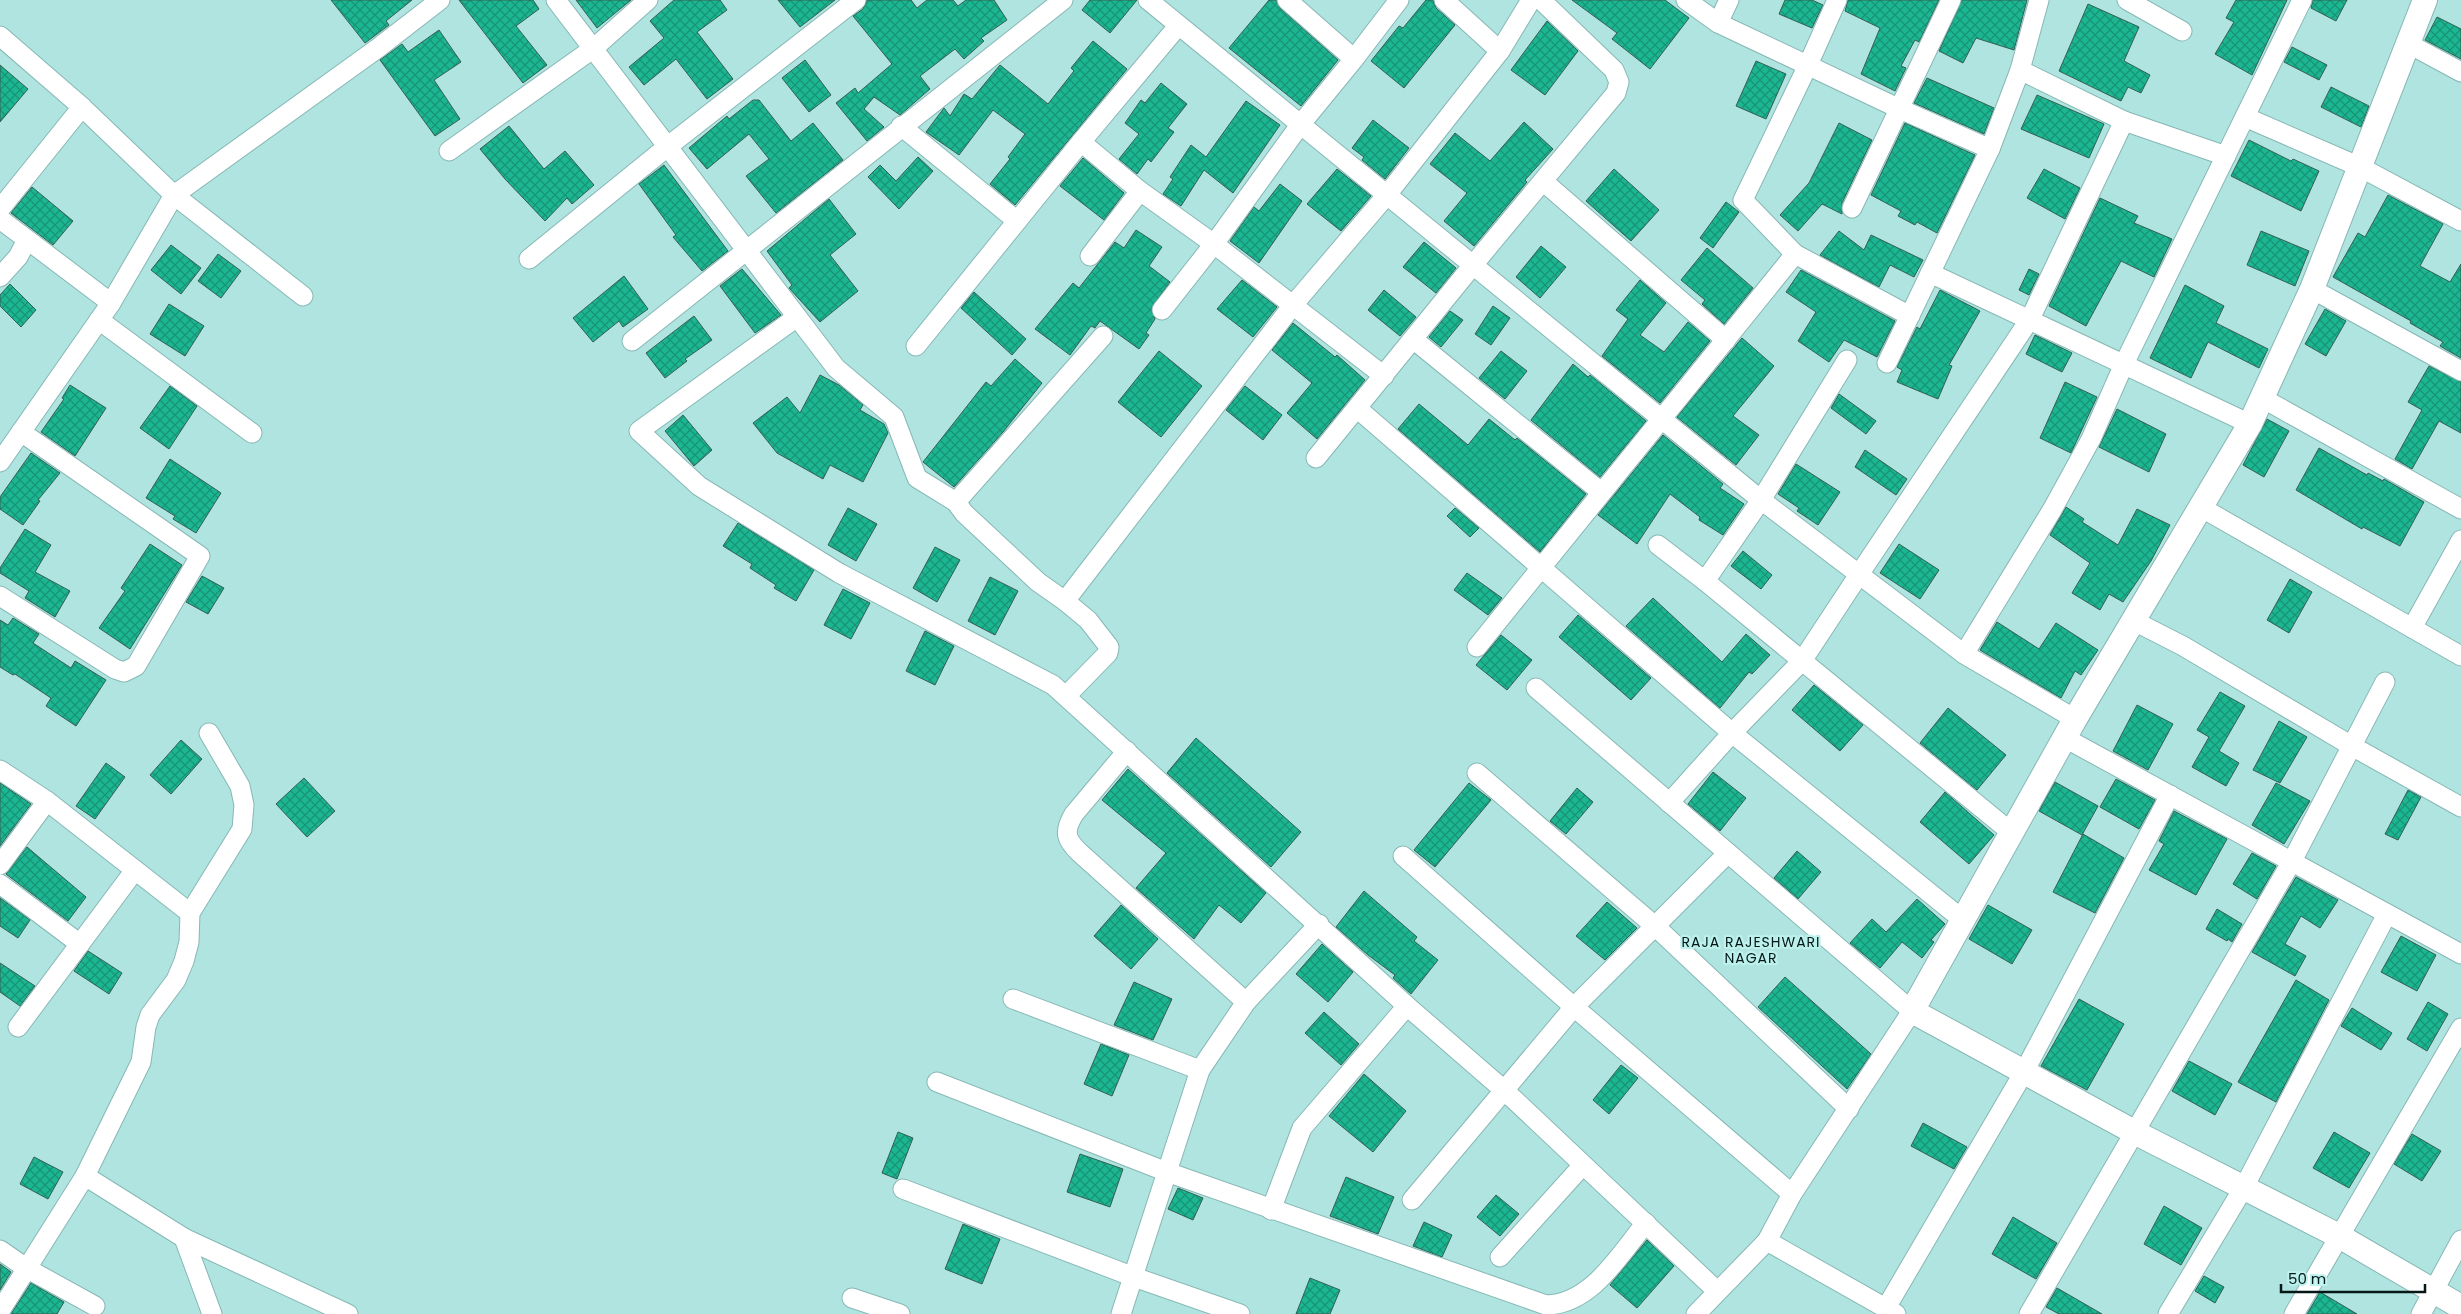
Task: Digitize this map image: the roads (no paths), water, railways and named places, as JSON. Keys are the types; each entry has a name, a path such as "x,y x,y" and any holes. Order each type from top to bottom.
{"street":[{"path":"0,462 111,303 174,195 370,54 440,0"},
{"path":"556,0 836,368 894,417 917,478 956,502 964,513 1038,582 1088,620 1109,647 1108,653 1066,696"},
{"path":"449,151 594,48 648,0"},
{"path":"529,259 667,147 856,0"},
{"path":"632,341 1062,0"},
{"path":"1148,0 1761,500 1964,654 2170,795 2461,954"},
{"path":"1287,0 1354,59"},
{"path":"1162,310 1214,244 1300,125 1354,59 1398,0"},
{"path":"1444,0 1500,50"},
{"path":"1065,601 1293,305 1386,196 1500,50 1531,0"},
{"path":"1316,458 1616,93 1619,82 1614,70 1541,0"},
{"path":"1686,0 1718,23 1900,109 1990,148"},
{"path":"1718,23 1729,0"},
{"path":"1837,0 1808,65 1742,200 1795,254 1910,316"},
{"path":"1852,208 1951,0"},
{"path":"1887,363 1990,148 2020,70 2039,0"},
{"path":"2126,0 2182,31"},
{"path":"1964,654 2052,510 2091,439 2124,364 2302,0"},
{"path":"1696,1314 1766,1241 1792,1194 1912,1011 2070,728 2250,424 2312,289 2425,0"},
{"path":"916,346 1081,142 1178,26"},
{"path":"0,36 82,107 174,195 303,296"},
{"path":"2409,44 2461,72"},
{"path":"2020,70 2124,121 2226,156"},
{"path":"0,209 82,107"},
{"path":"2245,116 2360,167 2461,220"},
{"path":"1669,803 1732,733 1802,661 2030,319 2124,121"},
{"path":"901,126 1017,221"},
{"path":"1081,142 1140,191 1214,244 1384,376"},
{"path":"1544,182 1726,340"},
{"path":"1090,256 1140,191"},
{"path":"0,219 111,303"},
{"path":"0,277 18,257 27,240"},
{"path":"1476,647 1795,254"},
{"path":"1930,273 2250,424"},
{"path":"2312,289 2461,371"},
{"path":"797,318 639,431 699,486 839,573 1053,685 1319,924 1407,1006 1505,1091 1717,1291"},
{"path":"99,320 252,433"},
{"path":"956,502 1103,336"},
{"path":"1413,339 1601,492"},
{"path":"1705,581 1761,500 1847,360"},
{"path":"2262,398 2461,509"},
{"path":"1358,409 1732,733 1963,920"},
{"path":"0,596 115,669 124,672 136,666 200,556 21,432"},
{"path":"2202,508 2461,656"},
{"path":"2412,628 2461,540"},
{"path":"1658,545 1705,581 2012,833"},
{"path":"2134,621 2183,646 2350,745 2461,807"},
{"path":"2029,1314 2136,1133 2292,861 2350,745 2385,682"},
{"path":"1536,688 1912,1011 2136,1133 2339,1236 2432,1292 2461,1307"},
{"path":"0,1311 86,1176 141,1062 146,1027 150,1015 176,980 184,961 189,942 190,913 242,829 244,805 240,786 209,734"},
{"path":"1126,751 1067,825 1066,835 1070,844 1246,1002"},
{"path":"0,770 47,801 190,913"},
{"path":"1477,773 1656,927 1849,1109"},
{"path":"1766,1241 1891,1311 2024,1072 2170,795"},
{"path":"0,865 47,801"},
{"path":"1412,1200 1574,1007 1728,853"},
{"path":"1403,856 1574,1007 1792,1194"},
{"path":"18,1027 136,870"},
{"path":"0,884 80,944"},
{"path":"2168,1314 2244,1187 2387,914"},
{"path":"1121,1314 1200,1070 1246,1002 1319,924"},
{"path":"1014,999 1200,1070"},
{"path":"1271,1210 1302,1128 1407,1006"},
{"path":"2294,1314 2461,1028"},
{"path":"937,1082 1167,1172 1546,1305 1560,1304 1588,1290 1646,1224"},
{"path":"1500,1256 1583,1164"},
{"path":"86,1176 184,1238 348,1314"},
{"path":"903,1189 1134,1277 1240,1314"},
{"path":"184,1238 212,1314"},
{"path":"2421,1314 2461,1240"},
{"path":"0,1250 26,1268 95,1306"},
{"path":"852,1298 900,1314"}],"district":[{"name":"RAJA RAJESHWARI NAGAR","path":"1751,950"}]}
